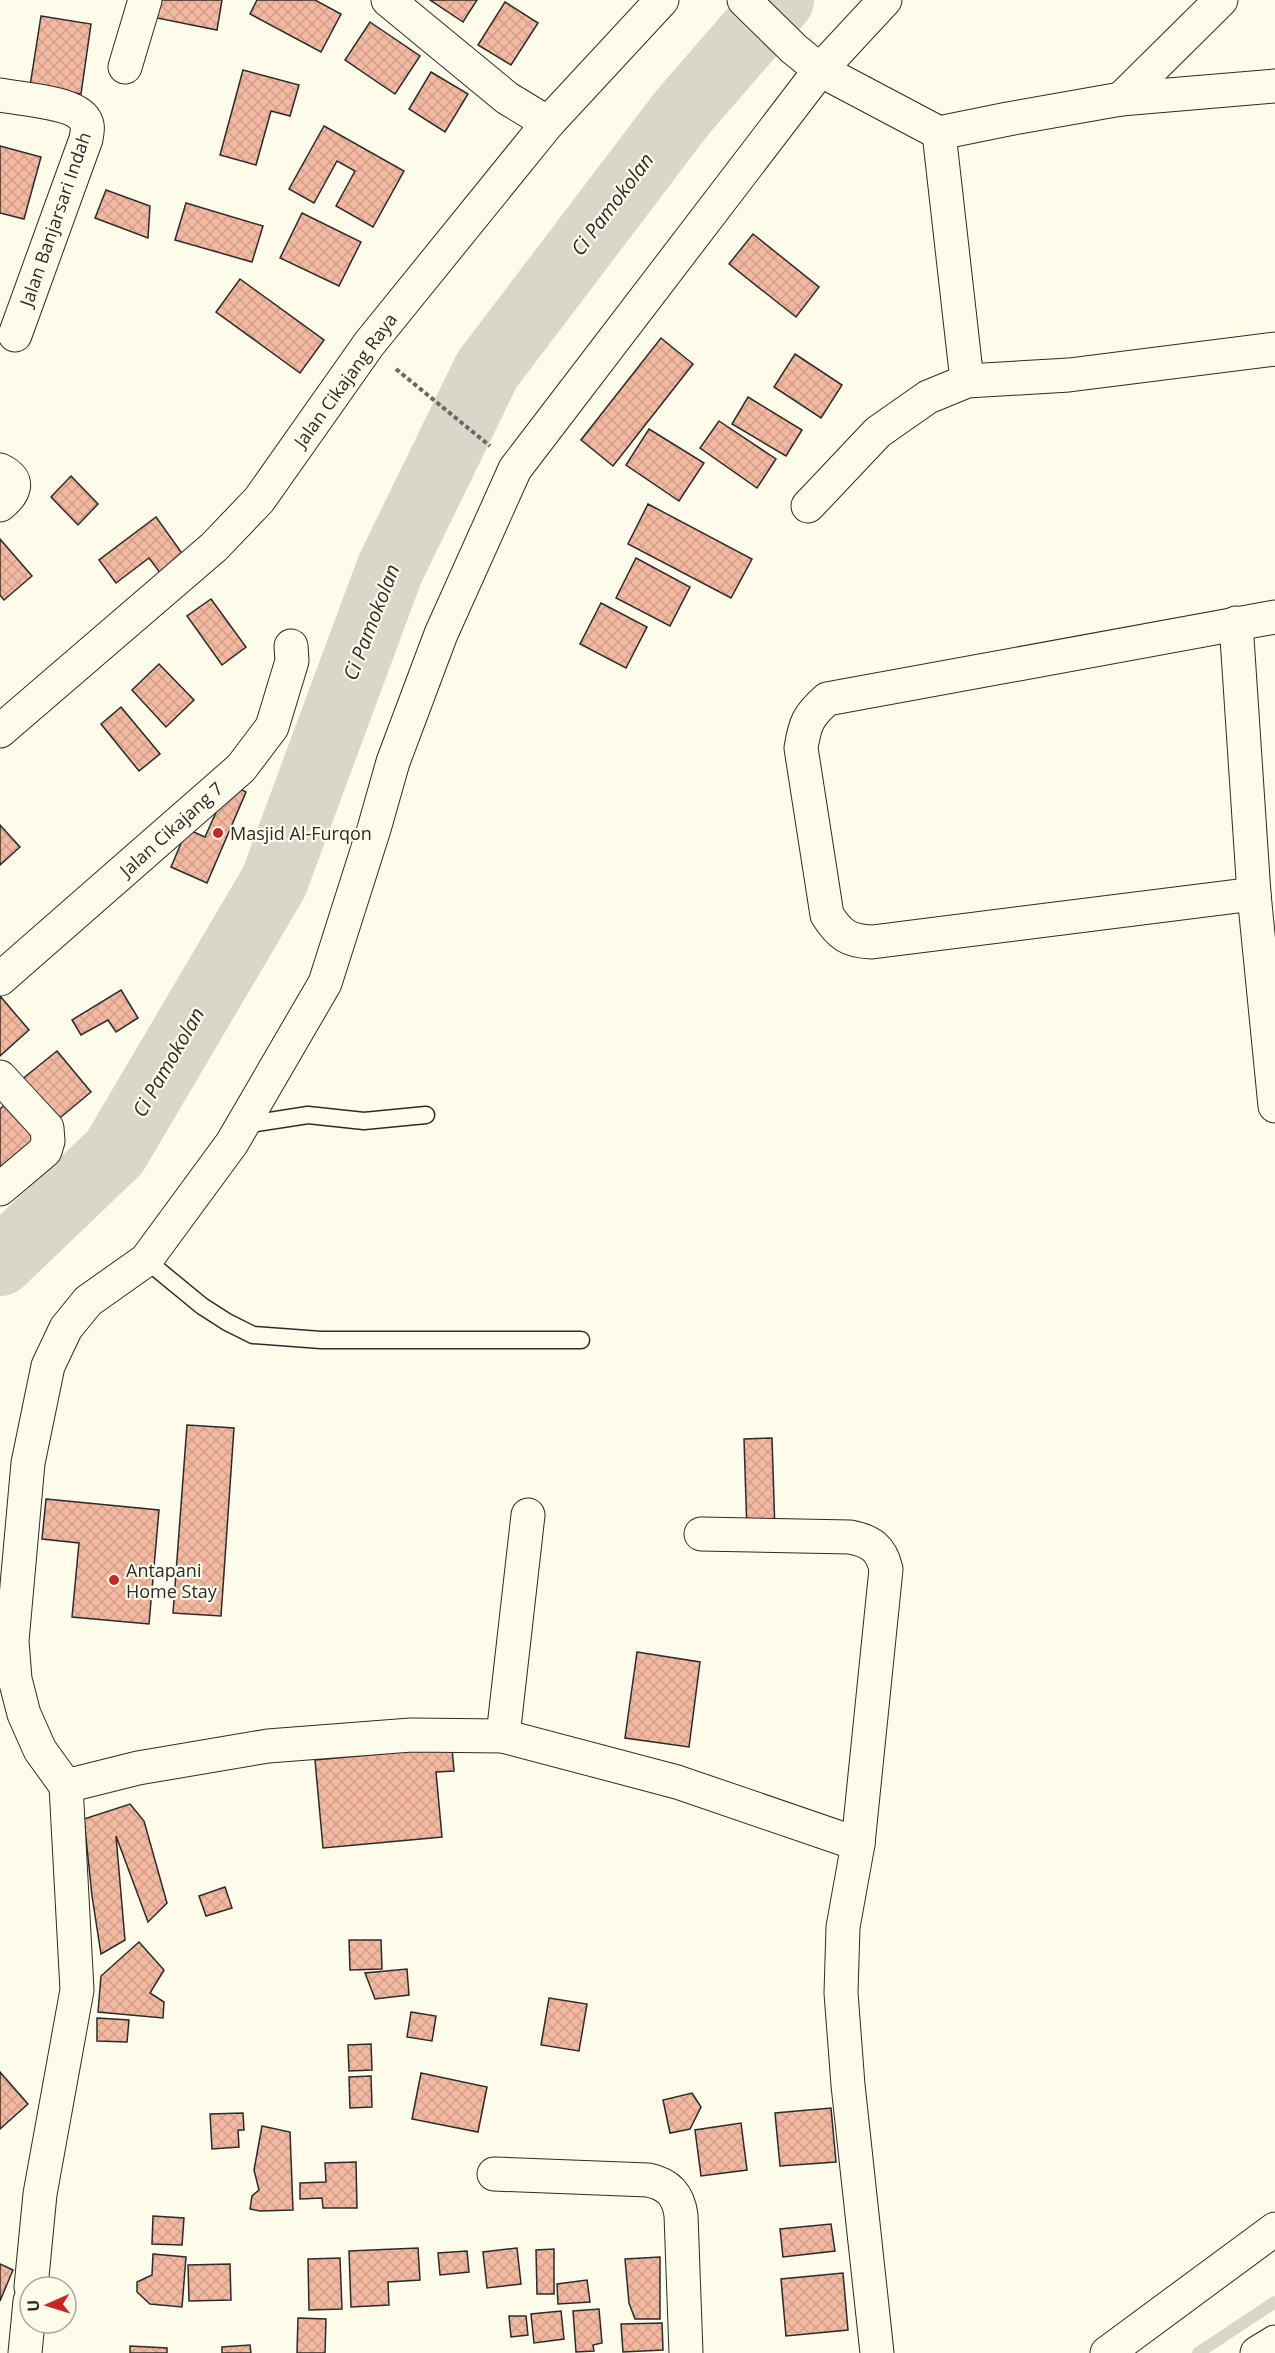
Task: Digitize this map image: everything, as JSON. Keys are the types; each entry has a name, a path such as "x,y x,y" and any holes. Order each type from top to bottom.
{"street":[{"path":"125,67 145,0"},
{"path":"388,0 507,98 549,123"},
{"name":"Jalan Cikajang Raya","path":"0,731 214,548 259,500 369,344 549,123 662,0"},
{"path":"744,0 794,49 820,70 939,133 1008,118 1122,99 1275,86"},
{"path":"32,2275 40,2194 77,1990 66,1786 40,1750 24,1714 15,1679 12,1641 28,1464 48,1366 66,1328 88,1301 146,1260 232,1143 325,983 393,762 441,633 515,469 820,70 885,0"},
{"path":"1122,99 1221,0"},
{"name":"Jalan Banjarsari Indah","path":"0,95 77,111 83,117 87,128 86,139 15,335"},
{"path":"939,133 967,381"},
{"path":"808,506 878,432 928,397 967,381 1069,375 1275,349"},
{"path":"0,470 9,475 14,486 12,494 0,506"},
{"path":"1254,894 872,942 857,942 836,930 827,915 801,748 804,726 812,713 827,699 1275,617"},
{"path":"1236,623 1254,894 1275,1106"},
{"name":"Jalan Cikajang 7","path":"0,980 241,768 272,727 292,661 291,646"},
{"path":"0,1077 47,1128 49,1136 45,1151 0,1189"},
{"path":"503,1736 528,1515"},
{"path":"701,1534 850,1537 865,1540 877,1547 883,1556 886,1569 858,1844 843,1927 841,1994 848,2085 877,2353"},
{"path":"66,1786 138,1768 268,1746 411,1735 503,1736 677,1782 858,1844"},
{"path":"494,2175 648,2180 657,2181 674,2192 679,2202 681,2215 686,2353"},
{"path":"1107,2353 1275,2229"},
{"path":"26,2353 27,2335"},
{"path":"1257,2353 1275,2342"}],"lane":[{"path":"243,1125 308,1115 364,1121 426,1115"},
{"path":"146,1260 202,1306 253,1335 321,1340 581,1340"}],"path":[{"path":"389,364 486,442"}],"building":[{"path":"160,0 222,0 217,30 157,18"},
{"path":"257,0 315,0 341,14 321,52 250,14"},
{"path":"430,0 477,0 463,22"},
{"path":"505,2 538,23 511,65 478,45"},
{"path":"41,16 91,24 81,94 30,86"},
{"path":"370,22 420,56 395,94 345,60"},
{"path":"243,70 299,85 290,116 271,111 256,165 220,155"},
{"path":"431,72 468,94 445,132 409,109"},
{"path":"324,126 404,171 373,227 336,206 355,171 337,161 314,203 289,189"},
{"path":"0,146 41,157 24,219 0,213"},
{"path":"106,190 150,206 148,238 95,218"},
{"path":"186,203 263,226 252,262 175,240"},
{"path":"302,213 361,242 339,286 280,258"},
{"path":"753,234 819,287 796,317 729,264"},
{"path":"240,279 324,340 300,373 216,312"},
{"path":"661,338 693,364 613,466 581,440"},
{"path":"795,354 842,385 821,418 774,387"},
{"path":"748,397 802,430 786,456 732,424"},
{"path":"719,421 776,459 757,488 700,448"},
{"path":"649,429 704,463 679,501 626,465"},
{"path":"71,476 98,504 78,525 51,497"},
{"path":"648,504 752,559 731,598 628,544"},
{"path":"156,517 184,556 161,574 149,558 116,583 99,560"},
{"path":"0,539 32,576 4,600 0,595"},
{"path":"636,558 690,587 670,626 616,598"},
{"path":"211,599 246,647 222,665 187,616"},
{"path":"601,603 647,627 626,668 580,644"},
{"path":"159,664 194,700 166,727 132,690"},
{"path":"121,707 160,754 139,771 101,724"},
{"name":"Masjid Al-Furqon","path":"229,783 246,792 207,883 171,867 187,829 205,837"},
{"path":"0,825 20,847 0,865"},
{"path":"121,990 138,1018 116,1032 108,1020 81,1035 72,1020"},
{"path":"0,996 29,1030 0,1056"},
{"path":"57,1051 91,1092 55,1122 21,1080"},
{"path":"7,1102 41,1140 0,1174 0,1109"},
{"path":"187,1425 234,1428 221,1616 173,1613"},
{"path":"772,1438 775,1532 747,1532 744,1439"},
{"name":"Antapani Home Stay","path":"46,1499 159,1510 149,1624 72,1617 79,1543 42,1539"},
{"path":"637,1652 700,1662 689,1747 625,1738"},
{"path":"452,1747 454,1771 436,1772 442,1837 323,1848 315,1760"},
{"path":"130,1804 144,1821 167,1903 148,1922 116,1836 125,1940 101,1954 84,1819"},
{"path":"225,1887 232,1908 206,1916 199,1896"},
{"path":"349,1940 381,1940 382,1969 350,1970"},
{"path":"139,1942 164,1970 150,1993 164,2002 163,2018 98,2012 101,1976"},
{"path":"407,1969 409,1995 375,1999 365,1973"},
{"path":"549,1998 587,2004 579,2051 541,2045"},
{"path":"411,2012 436,2016 432,2041 407,2037"},
{"path":"97,2018 129,2020 127,2042 97,2041"},
{"path":"371,2044 372,2070 349,2071 348,2045"},
{"path":"0,2072 28,2104 0,2129"},
{"path":"421,2073 487,2087 478,2132 412,2119"},
{"path":"371,2076 372,2107 350,2108 349,2077"},
{"path":"692,2093 701,2107 690,2129 670,2133 663,2100"},
{"path":"831,2108 836,2162 780,2166 775,2113"},
{"path":"243,2113 244,2130 238,2130 239,2147 212,2149 210,2114"},
{"path":"741,2123 747,2170 701,2176 695,2130"},
{"path":"262,2126 290,2132 293,2210 250,2209 252,2196 259,2190 254,2170"},
{"path":"356,2162 357,2208 323,2208 322,2198 300,2199 300,2183 326,2182 325,2163"},
{"path":"153,2216 184,2218 182,2245 152,2244"},
{"path":"831,2224 835,2251 783,2257 780,2229"},
{"path":"418,2248 420,2280 388,2282 389,2305 351,2307 349,2251"},
{"path":"517,2248 521,2284 487,2288 483,2252"},
{"path":"554,2249 554,2294 537,2294 536,2250"},
{"path":"467,2251 469,2272 440,2275 438,2253"},
{"path":"153,2254 186,2257 182,2307 150,2304 137,2292 137,2282 152,2275"},
{"path":"660,2257 660,2319 635,2319 629,2303 625,2259"},
{"path":"340,2258 342,2309 309,2310 308,2259"},
{"path":"0,2264 13,2270 0,2301"},
{"path":"230,2264 231,2300 189,2301 188,2265"},
{"path":"843,2273 848,2330 786,2336 781,2279"},
{"path":"587,2280 590,2302 558,2304 557,2284"},
{"path":"599,2309 602,2343 593,2345 594,2351 576,2352 573,2311"},
{"path":"561,2311 564,2339 534,2343 531,2314"},
{"path":"509,2316 526,2316 528,2335 511,2337"},
{"path":"298,2318 326,2319 325,2353 297,2353"},
{"path":"662,2323 663,2350 623,2352 621,2324"},
{"path":"250,2345 251,2353 222,2353 222,2347"},
{"path":"130,2346 167,2348 167,2353 130,2353"}],"waterway":[{"name":"Ci Pamokolan","path":"0,1262 115,1152 274,882 390,569 487,370 682,113 780,0"},
{"path":"1198,2353 1275,2302"}],"place":[{"name":"Masjid Al-Furqon","path":"218,833"},
{"name":"Antapani Home Stay","path":"114,1580"}]}
